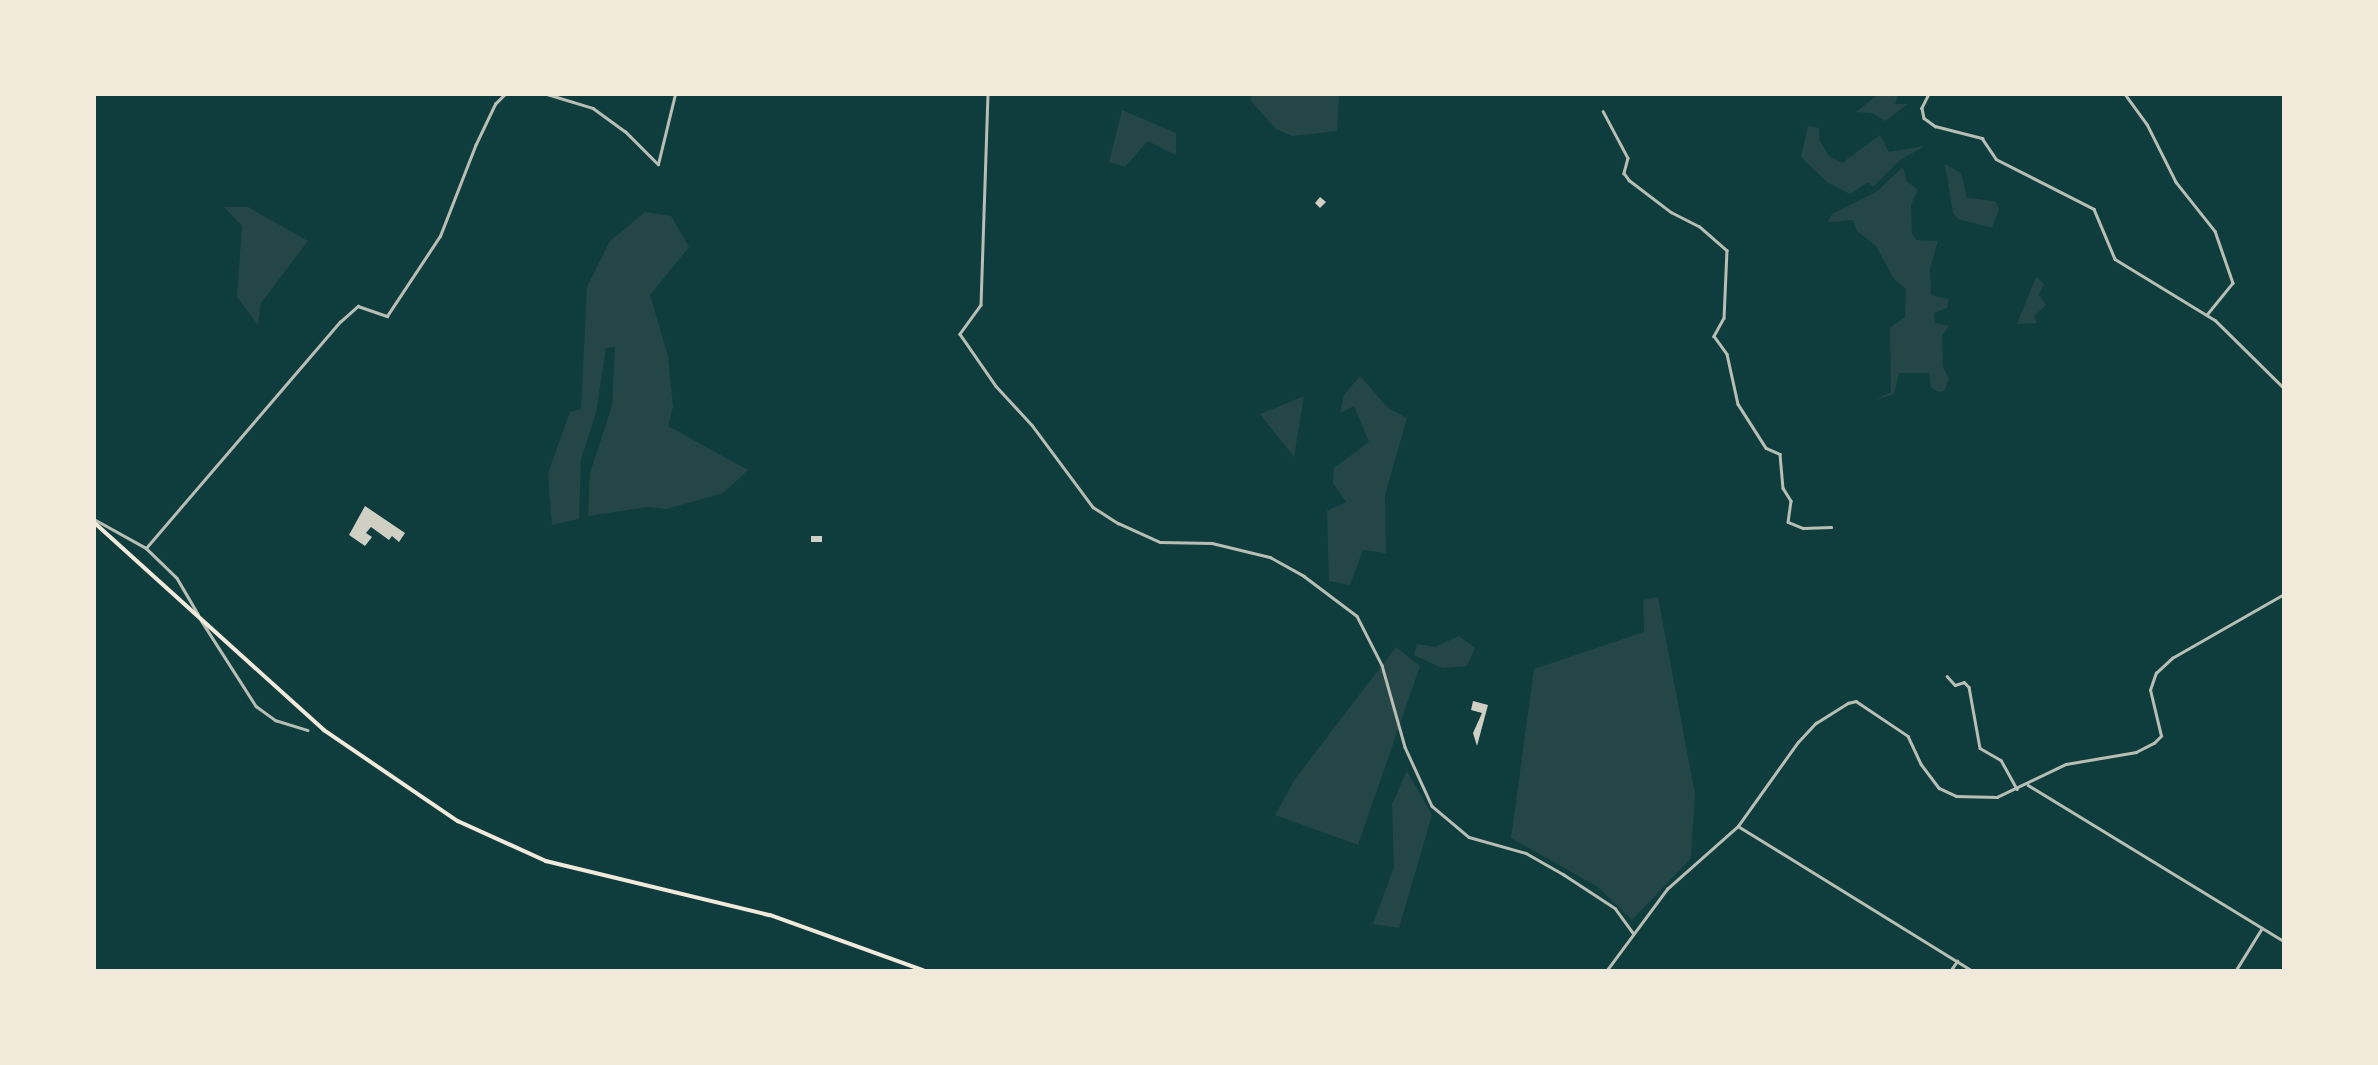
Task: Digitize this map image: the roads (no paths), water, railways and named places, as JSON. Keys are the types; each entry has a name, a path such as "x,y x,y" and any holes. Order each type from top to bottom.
{"main road":[{"path":"94,521 324,730 490,839 546,861 770,915 923,971"}],"street":[{"path":"146,548 340,322 358,306 387,316 440,236 485,125 495,104 505,94"},
{"path":"547,94 593,108 625,131 658,164 675,94"},
{"path":"988,94 981,305 960,334 996,386 1032,425 1093,507 1118,523 1160,542 1212,543 1269,557 1304,576 1357,617 1382,665 1405,747 1432,806 1469,837 1526,853 1563,874 1615,908 1633,933"},
{"path":"1929,94 1922,108 1924,118 1935,126 1982,138 1996,159 2076,197 2094,209 2115,259 2208,315 2284,388"},
{"path":"2125,94 2147,124 2176,182 2215,231 2233,283 2208,315"},
{"path":"1603,111 1628,158 1624,173 1629,180 1671,212 1699,226 1727,250 1724,318 1714,336 1727,354 1738,404 1766,448 1780,454 1783,488 1791,500 1788,522 1803,528 1831,527"},
{"path":"94,521 146,548 177,578 256,706 275,720 307,730"},
{"path":"1607,971 1667,889 1738,826 1816,723 1856,701 1908,736 1939,788 1956,796 1997,797 2028,785 2066,764 2136,752 2154,743 2161,736 2150,690 2156,673 2172,658 2284,594"},
{"path":"1947,676 1955,685 1964,682 1969,687 1980,748 2001,760 2017,789"},
{"path":"2028,785 2284,941"},
{"path":"1738,826 1971,971"},
{"path":"2236,971 2263,928"},
{"path":"1951,971 1957,961"}]}
